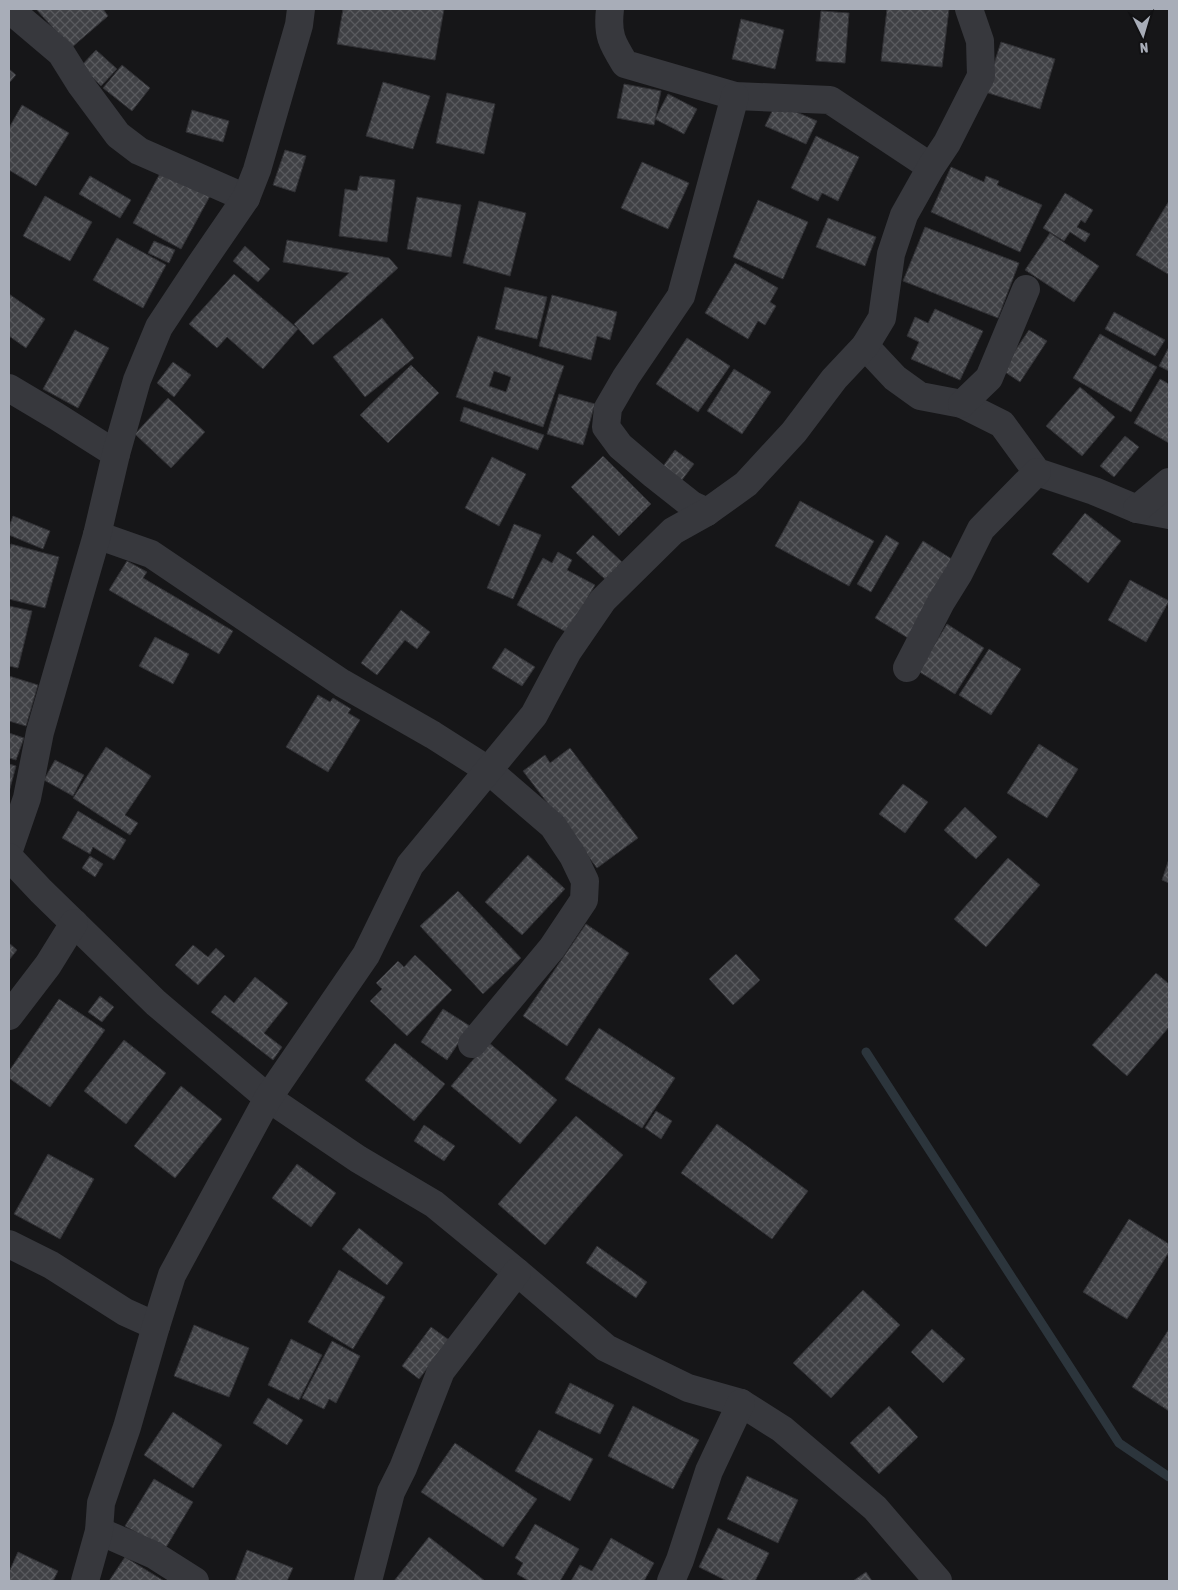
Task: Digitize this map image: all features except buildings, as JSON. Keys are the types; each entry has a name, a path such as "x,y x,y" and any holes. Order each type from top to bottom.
{"street":[{"path":"9,850 27,798 40,732 98,536 116,454 137,380 159,327 246,198 260,161 299,25 301,9"},
{"path":"610,9 609,20 612,43 625,64 736,96 830,100 931,167"},
{"path":"85,1581 99,1531 101,1503 127,1427 172,1275 268,1098 366,954 410,865 534,715 568,651 603,600 673,531 707,512 746,484 794,432 834,379 865,346 882,318 891,254 904,215 947,143 981,76 980,41 969,9"},
{"path":"9,10 61,53 118,135 139,150 246,198"},
{"path":"707,512 692,505 654,475 620,446 606,427 608,408 626,377 681,296 736,96"},
{"path":"962,404 989,378 1026,289"},
{"path":"865,346 895,378 920,396 962,404 1002,424 1037,472 1094,491 1137,509 1169,515"},
{"path":"9,388 116,454"},
{"path":"907,668 941,602 959,573 981,528 1037,472"},
{"path":"1137,509 1169,482"},
{"path":"98,536 151,554 342,683 488,770 552,826 573,856 585,881 584,900 552,948 472,1044"},
{"path":"9,857 40,891 156,1003 268,1098 358,1159 434,1204 606,1348 688,1388 741,1404 782,1429 875,1508 938,1581"},
{"path":"9,1016 48,966 74,923"},
{"path":"9,1244 51,1265 125,1312 156,1326"},
{"path":"368,1581 391,1492 441,1371 517,1272"},
{"path":"671,1581 680,1560 709,1472 741,1404"},
{"path":"99,1531 154,1555 195,1581"}],"waterway":[{"path":"866,1052 1119,1443 1169,1477"}]}
